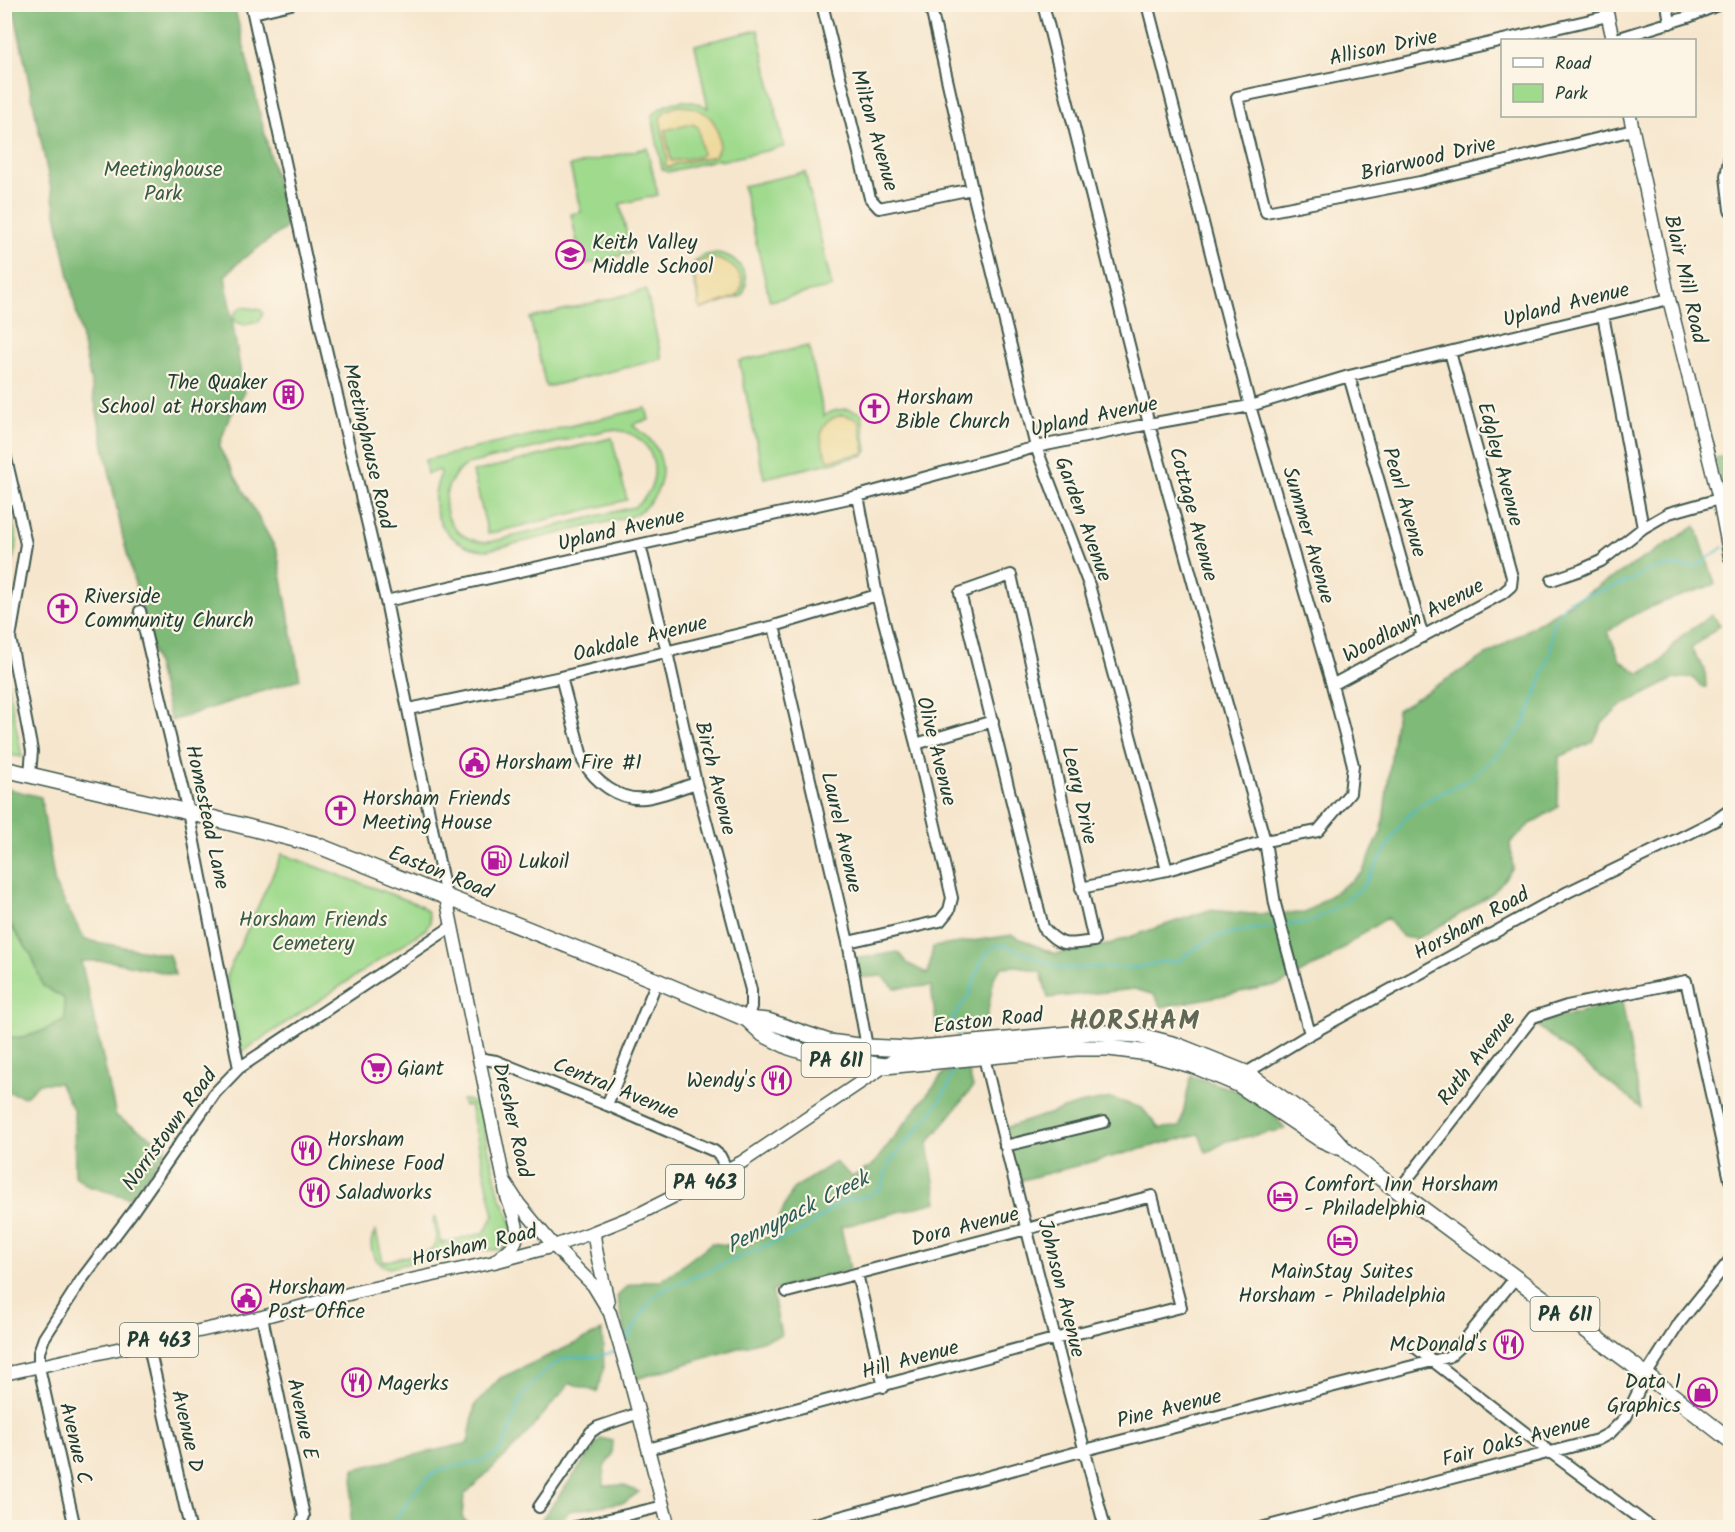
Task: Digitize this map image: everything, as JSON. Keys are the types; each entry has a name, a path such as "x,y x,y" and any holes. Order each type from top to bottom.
{"highway":[{"name":"Easton Road","path":"4,769 314,844 747,1019 768,1021 829,1042 943,1054"},
{"name":"Easton Road","path":"747,1019 763,1034 789,1047 821,1057 885,1066 943,1054 1074,1033 1131,1035 1176,1045 1242,1078 1326,1130 1346,1151 1398,1191 1731,1440"}],"main road":[{"path":"1606,10 1613,39"},
{"name":"Blair Mill Road","path":"1630,117 1669,299 1719,499 1731,557"},
{"name":"Dresher Road","path":"446,897 504,1181 519,1204 554,1246 593,1285 612,1318 669,1527"},
{"name":"Horsham Road","path":"4,1374 262,1317 360,1291 494,1262 554,1246 594,1232 641,1213 742,1162 910,1049"},
{"path":"494,1262 512,1247 516,1239 516,1228 504,1181"},
{"path":"594,1232 594,1244 612,1318"}],"street":[{"path":"252,9 291,4"},
{"name":"Milton Avenue","path":"822,4 870,198 874,204 879,208 972,189"},
{"name":"Garden Avenue","path":"930,4 972,189 1036,447 1089,585 1167,870"},
{"name":"Cottage Avenue","path":"1043,4 1149,424 1265,841 1275,904 1310,1034"},
{"name":"Summer Avenue","path":"1081,888 1167,870 1265,841 1318,831 1350,793 1353,765 1250,406 1147,4"},
{"path":"1667,4 1670,23"},
{"path":"1616,39 1670,23 1720,4"},
{"name":"Meetinghouse Road","path":"252,9 321,328 386,601 446,897"},
{"name":"Allison Drive","path":"1266,212 1237,97 1394,65 1606,10"},
{"name":"Briarwood Drive","path":"1266,212 1420,182 1633,130"},
{"path":"1731,155 1726,176 1731,210"},
{"name":"Upland Avenue","path":"386,601 858,496 1036,447 1250,406 1349,376 1669,299"},
{"path":"1602,315 1643,528"},
{"name":"Edgley Avenue","path":"1450,352 1512,576 1511,586"},
{"name":"Pearl Avenue","path":"1349,376 1423,637"},
{"path":"4,450 26,544 10,638 32,750 30,774"},
{"name":"Olive Avenue","path":"848,942 940,921 949,910 952,898 877,595 858,496"},
{"path":"1552,580 1601,561 1643,528 1669,513 1719,499"},
{"name":"Birch Avenue","path":"640,545 668,651 696,783 751,990 751,1007 747,1019"},
{"name":"Leary Drive","path":"1011,575 1081,888 1094,940 1068,944 1053,939 1043,927 960,592 1011,575"},
{"name":"Woodlawn Avenue","path":"1332,686 1503,593 1511,586"},
{"name":"Oakdale Avenue","path":"409,709 561,677 774,626 877,595"},
{"name":"Homestead Lane","path":"140,611 188,812 239,1068"},
{"name":"Laurel Avenue","path":"774,626 848,942 867,1047"},
{"path":"561,677 583,761 590,773 602,784 628,798 646,798 696,783"},
{"path":"915,744 993,721"},
{"name":"Horsham Road","path":"1242,1078 1310,1034 1568,892 1716,820 1731,810"},
{"name":"Norristown Road","path":"39,1367 39,1352 44,1338 82,1279 131,1214 215,1093 239,1068 451,927"},
{"path":"607,1105 657,981"},
{"name":"Ruth Avenue","path":"1398,1191 1498,1059 1533,1017 1567,1006 1686,981 1731,1180"},
{"name":"Johnson Avenue","path":"983,1049 1054,1339 1105,1527"},
{"name":"Central Avenue","path":"478,1058 496,1061 714,1151 720,1156 728,1170"},
{"path":"1005,1146 1104,1122"},
{"name":"Dora Avenue","path":"787,1292 1152,1196 1182,1307"},
{"name":"Fair Oaks Avenue","path":"1261,1527 1597,1440 1610,1432 1626,1417 1646,1375 1680,1322 1731,1260"},
{"path":"857,1274 884,1387"},
{"name":"Pine Avenue","path":"800,1527 1085,1450 1448,1357 1459,1347 1515,1277"},
{"name":"Hill Avenue","path":"648,1449 884,1387 1054,1339 1182,1307"},
{"name":"Avenue E","path":"262,1317 304,1516 298,1527"},
{"name":"Avenue D","path":"148,1342 190,1527"},
{"path":"1411,1344 1652,1527"},
{"name":"Avenue C","path":"39,1367 75,1527"},
{"path":"540,1507 591,1432 598,1427 639,1413"},
{"path":"570,1527 664,1506"}],"green space":[{"name":"Meetinghouse Park","path":"13,5 234,5 287,227 240,261 225,276 244,393 228,420 219,447 277,551 300,679 171,721 123,538"},
{"path":"758,30 784,147 720,161 719,159 668,172 662,169 652,115 665,106 679,101 693,102 708,108 695,45"},
{"path":"647,148 658,195 620,204 631,253 582,265 571,214 581,212 570,166"},
{"path":"805,172 832,287 770,301 743,186"},
{"path":"716,253 737,262 744,274 745,288 742,296 701,307 690,266 702,256"},
{"path":"646,290 662,359 546,387 530,318"},
{"path":"243,307 261,310 263,313 259,322 245,325 235,322 234,315 238,309"},
{"path":"809,346 824,416 843,409 862,414 867,451 864,455 764,478 739,361"},
{"path":"646,408 649,420 633,426 652,442 658,452 662,474 655,495 648,504 629,517 488,550 477,549 457,541 443,526 435,506 436,489 441,472 439,470 427,474 425,460","holes":["608,430 624,431 637,437 646,446 652,458 654,471 652,484 645,496 634,507 490,542 474,540 461,534 452,525 445,500 448,487 456,474 468,464"]},
{"path":"612,438 627,500 488,534 473,472"},
{"path":"1730,455 1730,518 1715,458"},
{"path":"4,476 17,542 5,593 4,593"},
{"path":"1696,526 1715,584 1646,609 1608,632 1620,660 1640,674 1661,662 1680,637 1712,615 1720,625 1691,649 1705,670 1706,687 1701,687 1692,677 1674,679 1621,706 1602,723 1593,742 1559,757 1558,807 1530,824 1510,843 1513,868 1494,892 1416,939 1403,937 1387,918 1325,962 1282,984 1162,1007 1154,995 1135,989 1048,998 1041,972 1018,966 1002,967 994,977 985,1027 937,1030 931,986 895,988 882,976 857,978 854,959 898,952 907,963 928,974 933,947 1012,935 1055,954 1106,945 1209,910 1251,914 1305,913 1362,873 1382,830 1397,710"},
{"path":"5,668 22,757 5,754"},
{"path":"5,788 41,797 55,885 85,940 169,955 175,975 110,961 81,961 116,1116 154,1139 168,1138 163,1155 129,1198 88,1186 75,1176 74,1111 59,1083 39,1083 25,1097 5,1091 5,1036 28,1036 65,1020 64,998 43,986 32,956 5,917"},
{"name":"Horsham Friends Cemetery","path":"282,854 420,905 428,912 430,922 426,929 242,1052 226,976"},
{"path":"4,917 32,956 43,986 64,998 65,1021 28,1036 5,1036"},
{"path":"1622,1001 1641,1108 1535,1024"},
{"path":"967,1066 973,1087 928,1143 937,1202 841,1227 850,1269 772,1291 781,1335 636,1379 617,1297 627,1286 648,1281 661,1281 711,1243 736,1246 771,1235 793,1189 835,1162 852,1177 872,1166 943,1074"},
{"path":"1191,1076 1238,1091 1270,1110 1285,1129 1227,1141 1206,1153 1199,1134 1018,1181 1005,1128 1079,1104 1111,1098 1142,1108 1159,1128 1180,1127"},
{"path":"462,1100 472,1102 479,1109 500,1197 512,1227 511,1240 508,1245 499,1249 458,1253 389,1268 383,1266 373,1253 372,1242 376,1231 383,1262 429,1251 436,1241 433,1220 435,1217 441,1243 484,1233 494,1216 470,1105 464,1106"},
{"path":"602,1331 604,1368 597,1392 570,1383 519,1443 464,1495 462,1517 471,1527 350,1527 354,1469 468,1443 475,1405 500,1378"},
{"path":"601,1438 613,1441 612,1455 604,1467 604,1486 622,1485 639,1492 625,1502 569,1511 554,1527 536,1527"}],"sand":[{"path":"685,106 709,116 719,136 719,148 715,156 675,164 669,168 665,165 667,159 660,118 665,111","holes":["692,124 698,127 702,154 698,157 671,161 665,130"]},
{"path":"712,258 732,266 737,271 741,277 741,290 736,297 702,309 698,306 699,299 692,268 697,262"},
{"path":"841,415 859,420 865,453 829,460 821,440 823,428 827,422"}],"waterway":[{"name":"Pennypack Creek","path":"1285,925 1310,922 1363,887 1407,816 1426,801 1473,777 1509,743 1523,725 1532,705 1551,651 1552,626 1569,600 1632,580 1649,570 1667,566 1699,565 1723,547"},
{"name":"Pennypack Creek","path":"959,1038 953,1018 969,995 982,960 992,947 1004,945 1063,969 1137,968 1166,961 1178,962 1201,944 1224,935 1276,926"},
{"name":"Pennypack Creek","path":"624,1344 646,1307 665,1289 803,1230 843,1201 868,1196 881,1188 889,1163 934,1109 946,1090 956,1064"},
{"name":"Pennypack Creek","path":"389,1528 419,1487 433,1474 447,1468 482,1461 499,1450 507,1439 521,1399 545,1371 569,1357 596,1356 616,1351"}],"place":[{"name":"Keith Valley Middle School","path":"571,254"},
{"name":"The Quaker School at Horsham","path":"288,394"},
{"name":"Horsham Bible Church","path":"875,409"},
{"name":"Riverside Community Church","path":"63,608"},
{"name":"Horsham Fire #1","path":"474,762"},
{"name":"Horsham Friends Meeting House","path":"341,810"},
{"name":"Lukoil","path":"497,861"},
{"name":"Giant","path":"376,1068"},
{"name":"Wendy's","path":"777,1080"},
{"name":"Horsham Chinese Food","path":"306,1151"},
{"name":"Saladworks","path":"315,1192"},
{"name":"Comfort Inn Horsham - Philadelphia","path":"1283,1196"},
{"name":"MainStay Suites Horsham - Philadelphia","path":"1342,1240"},
{"name":"Horsham Post Office","path":"247,1299"},
{"name":"McDonald's","path":"1508,1344"},
{"name":"Magerks","path":"356,1383"},
{"name":"Data 1 Graphics","path":"1702,1393"}],"district":[{"name":"HORSHAM","path":"1135,1020"}]}
